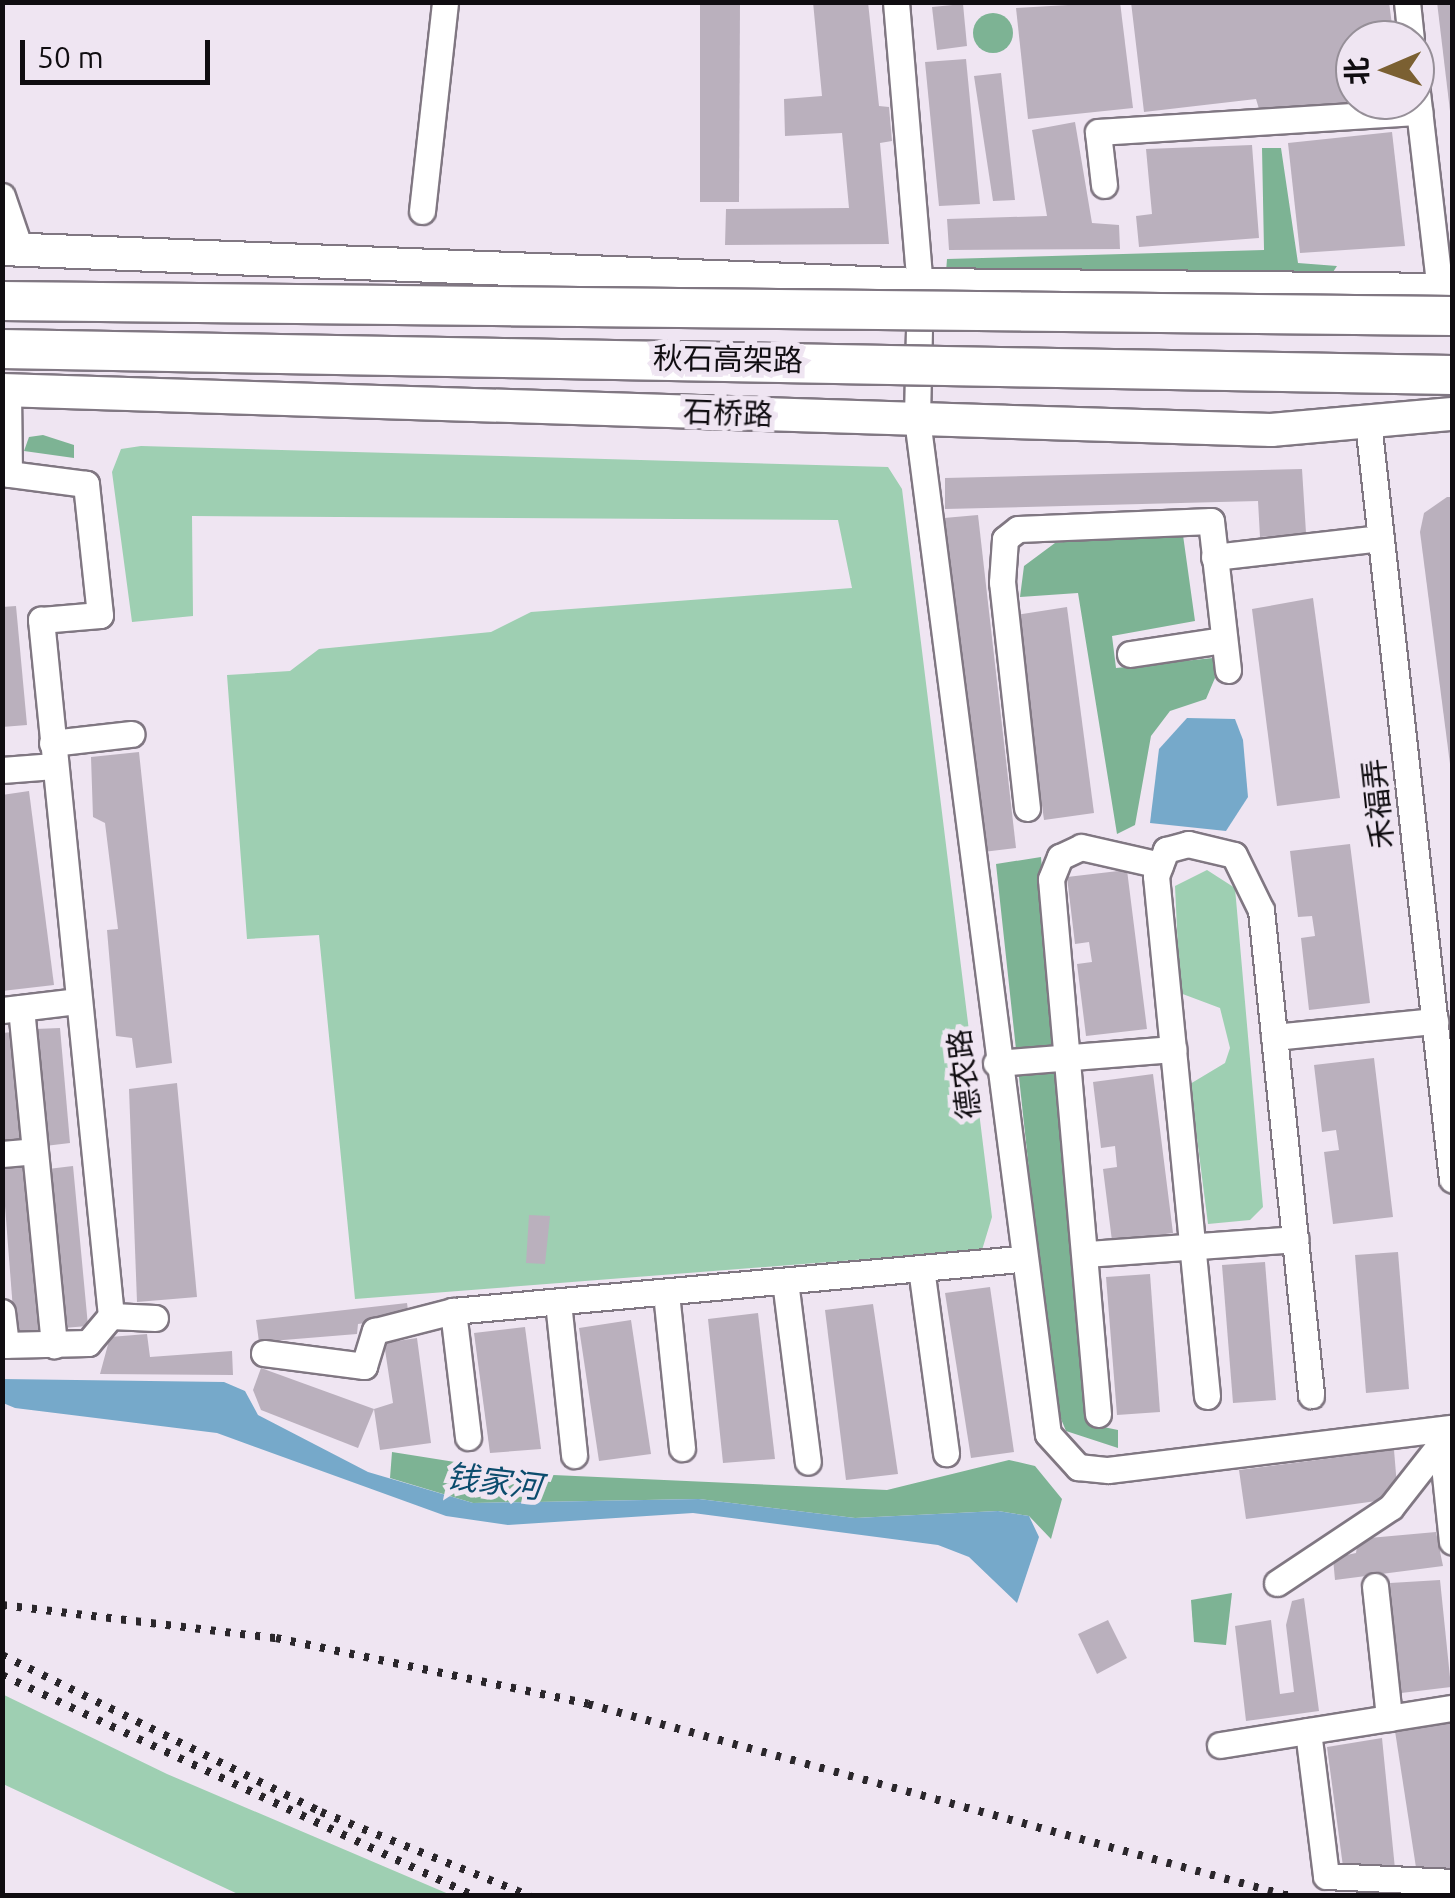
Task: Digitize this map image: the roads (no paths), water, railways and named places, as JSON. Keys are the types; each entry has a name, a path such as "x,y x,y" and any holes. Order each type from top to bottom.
{"highway":[{"name":"秋石高架路","path":"2,301 1448,299"},
{"name":"秋石高架路","path":"2,349 1452,375"}],"main road":[{"path":"11,249 920,284 1448,299"},
{"name":"石桥路","path":"5,390 1272,430 1452,414"}],"street":[{"path":"422,211 445,2"},
{"name":"德农路","path":"896,2 920,284 917,419 1036,1394 1048,1434 1078,1467 1445,1433"},
{"path":"1104,186 1098,132 1335,117"},
{"path":"1420,120 1448,299"},
{"path":"2,196 11,249"},
{"path":"2,1312 4,1345 88,1343 111,1316 41,620 100,615 86,484 9,474 5,390"},
{"name":"禾福弄","path":"1368,422 1442,985 1435,1021 1452,1179"},
{"path":"1026,808 1005,539 1018,529 1210,521 1228,670"},
{"path":"1214,558 1381,538"},
{"path":"1130,654 1224,640"},
{"path":"2,770 131,734"},
{"path":"1207,1396 1173,1049 1160,864 1166,850 1209,845 1251,875 1274,1037 1311,1395"},
{"path":"1098,1414 1088,1254 1051,879 1060,857 1081,847 1160,864"},
{"path":"54,1345 34,1151 12,1009 78,1001"},
{"path":"1274,1037 1435,1021"},
{"path":"996,1063 1173,1049"},
{"path":"2,1154 34,1151"},
{"path":"1088,1254 1295,1238"},
{"path":"264,1353 364,1366 375,1332 453,1311 1019,1258"},
{"path":"921,1268 946,1453"},
{"path":"784,1282 808,1462"},
{"path":"666,1293 682,1448"},
{"path":"558,1302 574,1454"},
{"path":"453,1311 468,1436"},
{"path":"111,1316 155,1318"},
{"path":"1445,1433 1452,1541"},
{"path":"1278,1584 1391,1506 1445,1433"},
{"path":"1375,1586 1389,1718"},
{"path":"1220,1745 1452,1708"},
{"path":"1308,1731 1326,1876 1452,1882"}],"water":[{"path":"1187,718 1235,719 1243,740 1248,797 1226,831 1150,823 1159,749"},
{"path":"2,1379 224,1382 245,1391 258,1415 368,1472 473,1503 699,1499 855,1518 998,1511 1029,1516 1039,1537 1017,1603 969,1557 938,1545 693,1513 508,1525 446,1516 217,1433 15,1408 3,1403"}],"railway":[{"path":"2,1605 276,1638 588,1704 1289,1896"},
{"path":"2,1655 321,1812 530,1896"},
{"path":"2,1675 474,1896"}],"water label":[{"name":"钱家河","path":"494,1481"}]}
